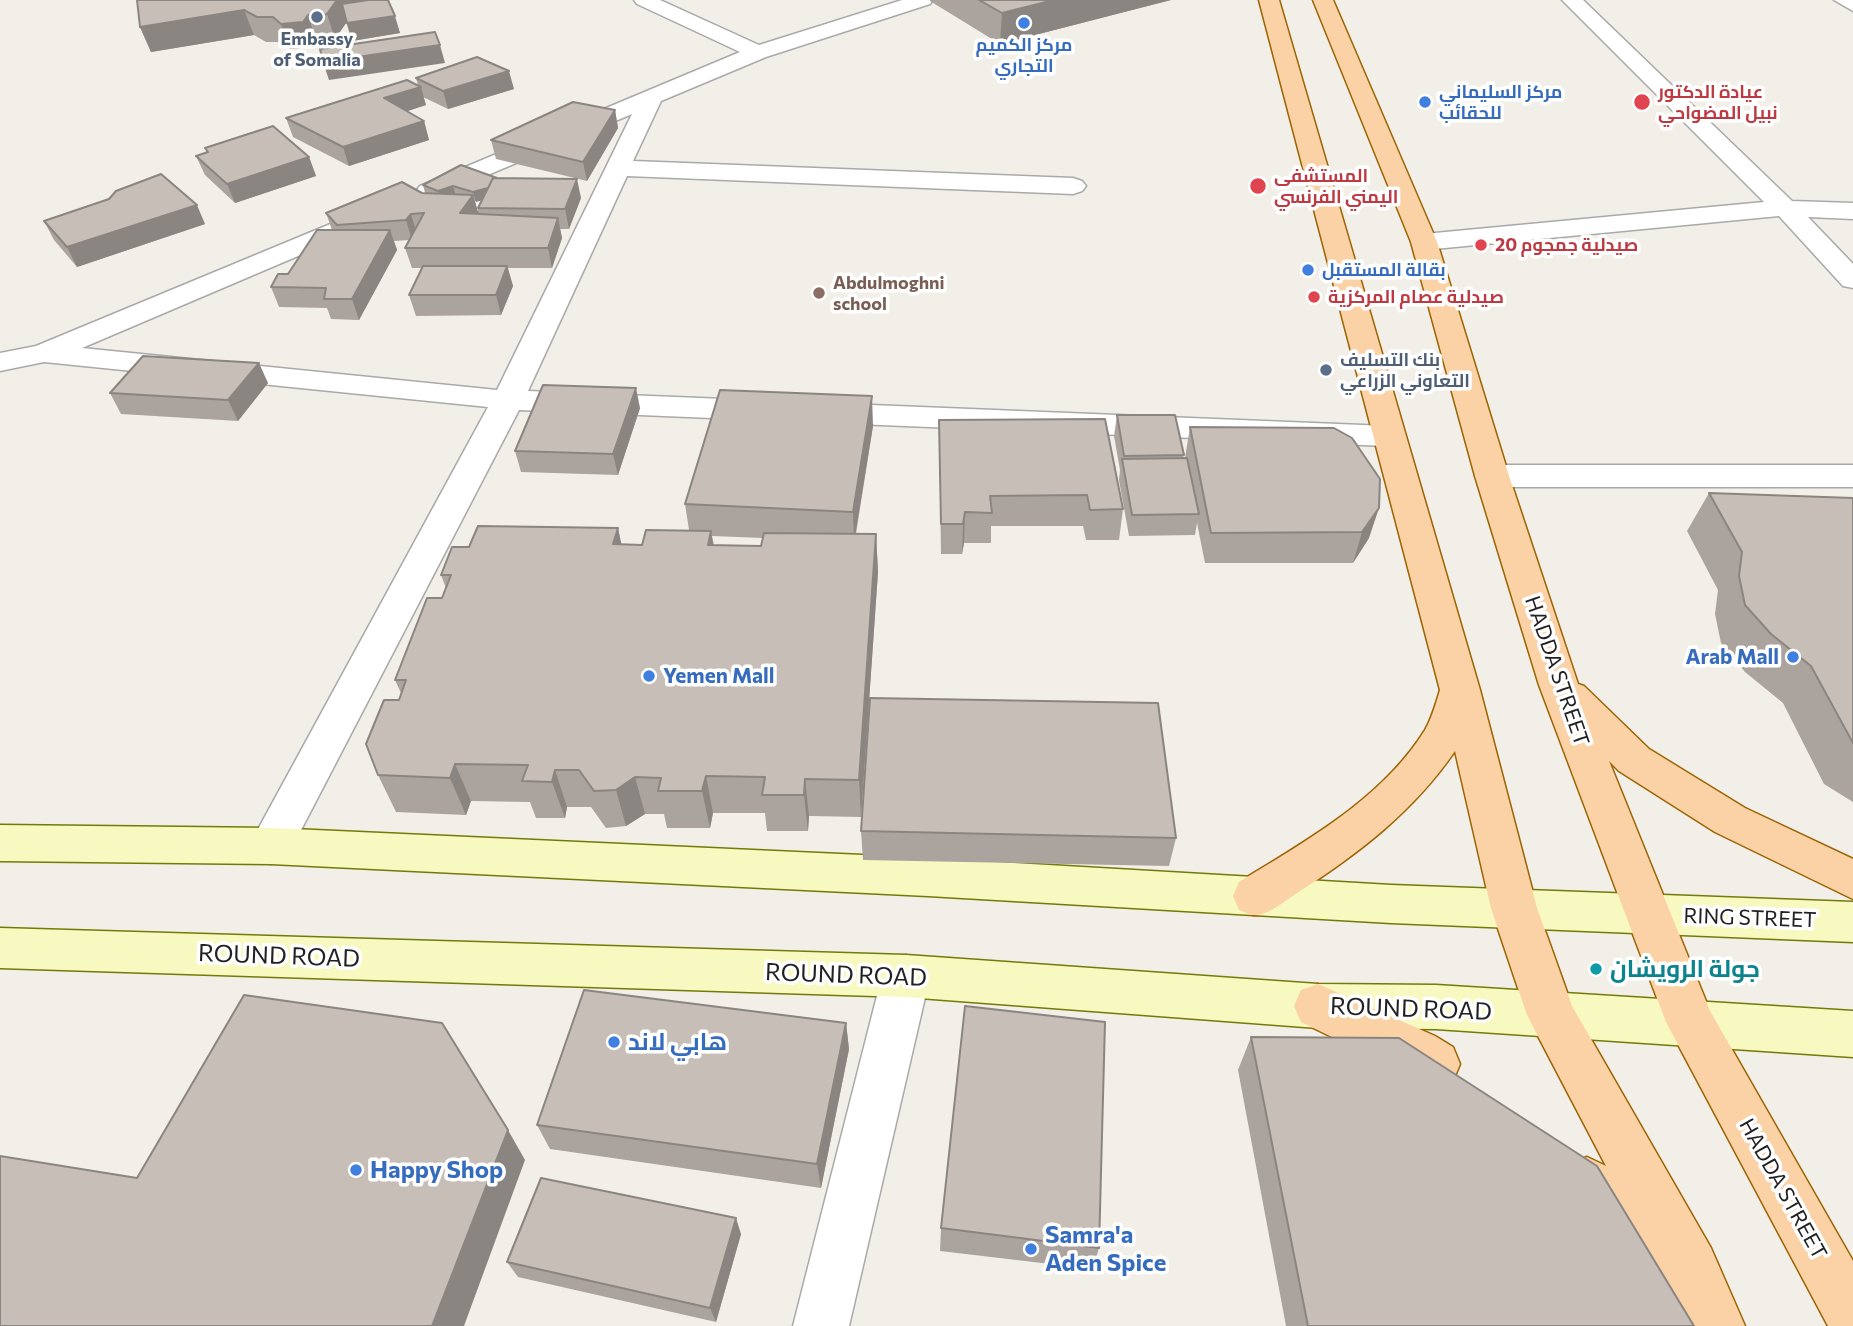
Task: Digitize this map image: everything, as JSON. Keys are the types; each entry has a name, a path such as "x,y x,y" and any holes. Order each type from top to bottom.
{"main road":[{"path":"1269,0 1387,436 1460,690 1514,908 1550,1015 1691,1268 1717,1326"},
{"name":"HADDA STREET","path":"1322,0 1424,242 1492,476 1559,685 1690,1022 1853,1316"},
{"path":"1559,685 1634,760 1730,820 1853,880"},
{"path":"1255,896 1349,838 1401,789 1441,739 1460,690"},
{"path":"0,843 271,846 1647,914"},
{"name":"RING STREET","path":"1647,914 1853,922"},
{"name":"ROUND ROAD","path":"0,948 906,976 1318,1006 1436,1007 1690,1022"},
{"path":"1318,1006 1418,1052 1467,1088"},
{"path":"1690,1022 1853,1034"},
{"path":"1552,1155 1691,1268"}],"street":[{"path":"644,0 758,52"},
{"path":"411,199 758,52 923,0"},
{"path":"1573,0 1785,208 1853,280"},
{"path":"1844,0 1853,5"},
{"path":"271,846 508,400 651,98"},
{"path":"618,168 1073,186"},
{"path":"1424,242 1785,208 1853,211"},
{"path":"0,362 44,352 385,209"},
{"path":"44,352 508,400 1387,436"},
{"path":"1492,476 1853,476"},
{"path":"821,1326 906,976"}],"building":[{"path":"137,0 337,0 327,14 308,15 303,22 281,24 273,17 257,17 244,10 140,27"},
{"path":"388,0 395,16 347,23 342,4"},
{"path":"979,0 1054,0 1002,13"},
{"path":"435,32 440,45 323,62 320,49"},
{"path":"477,57 509,71 443,91 416,78"},
{"path":"407,80 421,87 384,98 424,121 343,147 286,118"},
{"path":"573,102 615,110 583,162 491,140"},
{"path":"273,126 309,157 227,184 196,156 208,152 205,148"},
{"path":"461,165 497,178 493,178 488,188 473,192 453,186 438,191 423,185"},
{"path":"161,174 197,205 67,247 44,221 109,199 116,191"},
{"path":"493,178 577,179 565,209 478,208"},
{"path":"402,182 422,193 473,195 460,213 558,218 548,248 405,248 424,213 411,214 406,220 337,225 326,213"},
{"path":"317,230 390,230 352,299 324,299 326,288 271,287 278,274 288,274"},
{"path":"423,266 507,266 496,295 409,295"},
{"path":"143,356 259,363 228,400 110,393"},
{"path":"543,385 636,388 613,454 515,451"},
{"path":"720,390 872,396 853,512 685,504"},
{"path":"1117,415 1175,415 1184,455 1124,456"},
{"path":"1105,419 1123,509 1090,510 1087,495 990,496 992,513 965,512 963,524 941,524 939,420"},
{"path":"1190,427 1334,428 1352,438 1380,479 1379,508 1362,532 1211,533"},
{"path":"1187,458 1199,514 1132,515 1122,459"},
{"path":"1709,493 1853,498 1853,743 1811,666 1771,634 1745,605 1739,576 1742,552"},
{"name":"Yemen Mall","path":"478,526 618,528 613,544 642,545 646,530 711,531 708,545 761,546 764,533 876,534 859,780 805,779 804,795 762,795 765,777 706,776 702,791 658,791 661,778 635,777 616,790 594,791 579,770 555,770 552,782 522,781 528,765 455,764 450,778 378,775 366,744 384,700 399,700 406,680 395,680 427,598 442,598 451,575 441,575 452,547 469,547"},
{"path":"870,698 1158,703 1176,838 861,831"},
{"path":"584,990 846,1023 817,1164 537,1125"},
{"name":"Happy Shop","path":"244,995 442,1023 508,1130 432,1326 0,1326 0,1156 137,1178"},
{"path":"965,1006 1105,1022 1099,1248 941,1228"},
{"path":"1251,1037 1399,1038 1597,1166 1694,1326 1308,1326"},
{"path":"541,1178 736,1218 710,1308 507,1262"}],"place":[{"name":"Embassy of Somalia","path":"317,17"},
{"name":"مركز الكميم التجاري","path":"1024,23"},
{"name":"مركز السليماني للحقائب","path":"1425,102"},
{"name":"عيادة الدكتور نبيل المضواحي","path":"1642,102"},
{"name":"المستشفى اليمني الفرنسي","path":"1258,186"},
{"name":"صيدلية جمجوم 20","path":"1481,245"},
{"name":"بقالة المستقبل","path":"1308,270"},
{"name":"Abdulmoghni school","path":"819,293"},
{"name":"صيدلية عصام المركزية","path":"1314,297"},
{"name":"بنك التسليف التعاوني الزراعي","path":"1326,370"},
{"name":"Arab Mall","path":"1793,657"},
{"name":"Yemen Mall","path":"649,676"},
{"name":"جولة الرويشان","path":"1596,969"},
{"name":"هابي لاند","path":"614,1042"},
{"name":"Happy Shop","path":"356,1170"},
{"name":"Samra'a Aden Spice","path":"1031,1249"}]}
